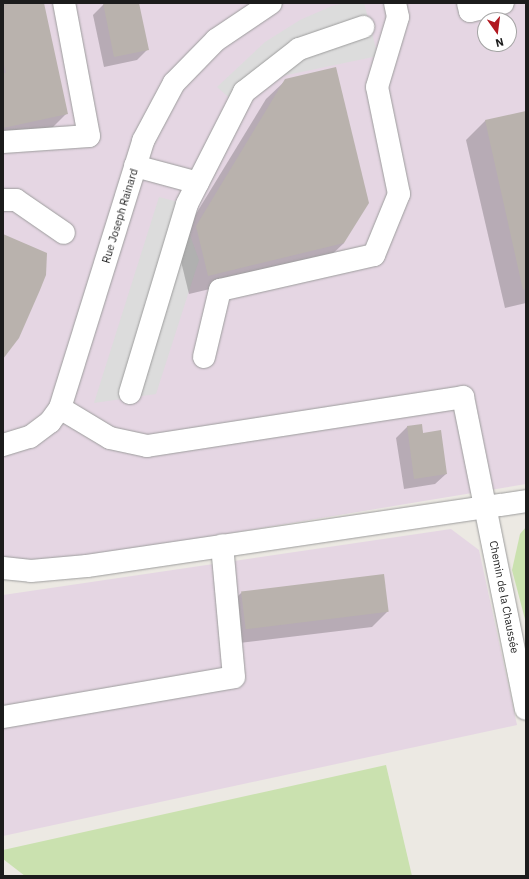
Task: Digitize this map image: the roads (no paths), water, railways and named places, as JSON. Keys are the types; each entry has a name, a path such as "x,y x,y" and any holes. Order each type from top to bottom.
{"street":[{"path":"3,142 89,136 64,3"},
{"name":"Rue Joseph Rainard","path":"3,445 30,437 50,422 60,408 143,141 174,83 216,40 271,3"},
{"path":"204,356 220,290 374,255 399,194 377,87 398,17 395,3"},
{"path":"468,3 470,11 503,3"},
{"path":"130,393 187,204 244,92 299,49 363,27"},
{"path":"135,166 198,183"},
{"path":"3,200 16,200 64,233"},
{"name":"Chemin de la Chaussée","path":"60,408 110,438 147,446 463,396 487,507 526,710"},
{"path":"3,568 31,571 87,566 526,501"},
{"path":"3,716 234,677 222,546"}]}
